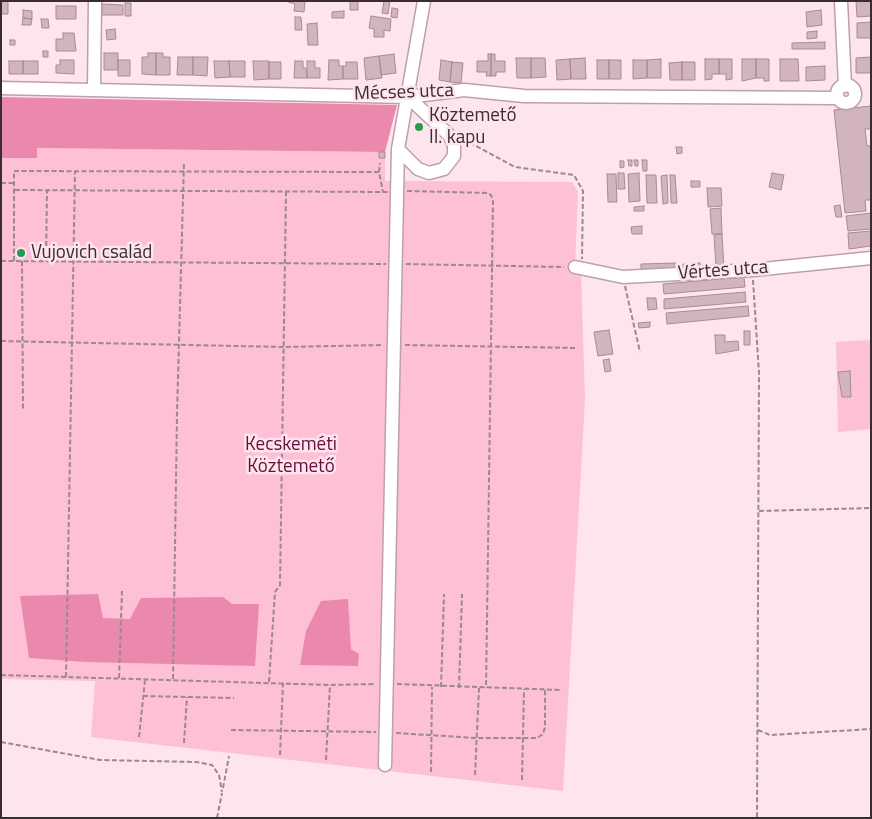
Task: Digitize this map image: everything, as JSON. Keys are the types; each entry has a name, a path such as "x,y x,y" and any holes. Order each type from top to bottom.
{"street":[{"path":"94,89 95,1"},
{"path":"385,765 398,149 424,1"},
{"name":"Mécses utca","path":"1,88 408,97 464,90 524,96 838,98 837,91 845,86 841,1"},
{"path":"398,149 423,171 439,172 448,166 454,156 454,145 449,135 408,97"},
{"name":"Vértes utca","path":"576,267 623,277 753,270 871,258"}],"path":[{"path":"1,261 576,267 582,260 583,191 574,175 515,167 486,150 449,135"},
{"path":"173,680 178,344 184,162"},
{"path":"380,163 384,192"},
{"path":"14,261 14,171 380,172"},
{"path":"66,677 75,172"},
{"path":"1,183 15,183"},
{"path":"15,190 384,192 397,185 491,194 494,210 486,688"},
{"path":"46,262 47,191"},
{"path":"270,682 275,592 280,585 286,191"},
{"path":"22,261 21,341 23,410"},
{"path":"753,270 760,373 757,818"},
{"path":"623,277 640,352"},
{"path":"1,341 284,346 393,345 577,348"},
{"path":"759,511 871,508"},
{"path":"119,679 122,591"},
{"path":"441,687 444,594"},
{"path":"459,688 462,594"},
{"path":"1,675 330,685 388,683 459,688 562,690"},
{"path":"139,737 146,679"},
{"path":"280,755 282,683"},
{"path":"326,760 330,685"},
{"path":"431,772 432,686"},
{"path":"475,775 478,688"},
{"path":"522,780 524,689"},
{"path":"231,730 386,732 476,738 537,738 543,734 545,689"},
{"path":"143,696 234,698"},
{"path":"184,743 188,697"},
{"path":"758,730 770,735 871,729"},
{"path":"1,742 100,760 196,762 212,765 219,775 222,792"},
{"path":"217,818 229,756"}],"green space":[{"name":"Kecskeméti Köztemető","path":"37,148 385,152 385,181 572,182 578,192 575,267 581,271 585,399 563,791 91,737 95,681 1,679 1,158 37,158"},
{"path":"871,340 871,429 838,432 836,342"}],"shaded area":[{"path":"1,97 397,105 385,152 37,148 37,158 1,158"},
{"path":"98,594 103,618 130,619 141,598 223,597 232,604 259,604 255,666 86,662 29,658 20,596"},
{"path":"348,599 351,649 359,654 358,666 300,665 306,631 321,601"}],"building":[{"path":"1,1 8,1 8,14 1,14"},
{"path":"285,1 305,1 304,12 294,11 295,4"},
{"path":"350,1 358,1 358,10 350,10"},
{"path":"384,1 390,1 388,14 382,13"},
{"path":"856,1 871,1 871,16 857,17"},
{"path":"125,3 131,3 131,16 125,16"},
{"path":"102,4 123,5 123,15 102,15"},
{"path":"56,6 76,6 76,19 56,19"},
{"path":"392,8 398,9 397,18 391,17"},
{"path":"23,10 32,11 32,19 23,18"},
{"path":"821,10 822,25 807,27 806,12"},
{"path":"344,11 344,18 332,18 332,12"},
{"path":"371,16 391,19 390,31 384,30 384,37 374,37 374,29 369,28"},
{"path":"295,17 301,17 302,30 295,30"},
{"path":"23,18 32,19 31,25 22,25"},
{"path":"41,19 48,19 49,28 42,28"},
{"path":"871,22 871,38 857,38 857,23"},
{"path":"317,23 318,45 308,45 307,24"},
{"path":"115,29 116,39 107,40 106,30"},
{"path":"817,31 817,38 807,39 807,32"},
{"path":"63,33 74,33 76,51 56,51 56,39 63,39"},
{"path":"10,40 15,40 15,45 10,45"},
{"path":"825,42 825,49 792,49 792,43"},
{"path":"43,51 48,51 48,57 43,57"},
{"path":"104,53 118,53 118,70 104,70"},
{"path":"148,53 156,53 156,75 142,74 142,57 148,57"},
{"path":"156,53 163,53 163,57 170,57 170,75 156,75"},
{"path":"394,54 396,73 381,75 379,56"},
{"path":"488,54 491,54 491,76 486,76 487,72 477,72 477,61 488,61"},
{"path":"491,54 495,54 495,61 505,61 505,72 496,72 496,76 491,76"},
{"path":"379,56 382,78 366,80 364,58"},
{"path":"178,57 193,57 193,75 177,75"},
{"path":"193,57 208,57 207,76 193,75"},
{"path":"871,57 871,73 856,73 856,58"},
{"path":"516,58 531,58 531,78 517,78"},
{"path":"531,58 545,58 546,77 531,78"},
{"path":"585,58 586,79 571,79 570,59"},
{"path":"570,59 571,79 557,80 556,60"},
{"path":"661,59 661,78 647,78 647,60"},
{"path":"705,59 719,59 719,74 712,74 712,79 705,80"},
{"path":"719,59 732,59 732,79 726,80 726,74 719,74"},
{"path":"742,59 756,59 756,78 742,81"},
{"path":"756,59 769,59 769,81 764,81 764,78 756,78"},
{"path":"780,59 798,59 799,81 780,81"},
{"path":"60,60 74,60 74,74 56,73 56,65 60,65"},
{"path":"118,60 130,60 130,76 118,76"},
{"path":"329,60 339,60 339,66 343,66 343,79 328,80"},
{"path":"441,60 452,62 450,82 439,80"},
{"path":"597,60 609,60 609,79 597,79"},
{"path":"609,60 621,60 621,79 609,79"},
{"path":"633,60 647,60 647,78 633,79"},
{"path":"9,61 23,61 23,74 9,74"},
{"path":"23,61 38,61 38,74 23,74"},
{"path":"214,61 229,61 230,77 215,78"},
{"path":"229,61 245,61 245,77 230,77"},
{"path":"253,61 269,61 269,79 254,80"},
{"path":"295,61 303,61 303,68 306,68 307,78 294,78"},
{"path":"307,61 315,61 315,68 320,68 320,78 307,78"},
{"path":"269,62 281,62 281,79 269,79"},
{"path":"346,62 357,62 358,79 343,79 343,66 346,66"},
{"path":"452,62 463,63 461,83 450,82"},
{"path":"682,62 695,62 695,80 682,80"},
{"path":"682,62 682,80 670,80 669,63"},
{"path":"825,66 825,80 806,81 806,67"},
{"path":"871,106 871,129 865,129 867,146 871,146 871,200 865,200 866,211 845,213 834,110"},
{"path":"676,147 682,147 682,153 677,154"},
{"path":"379,152 385,152 385,158 379,158"},
{"path":"628,160 632,160 632,166 629,166"},
{"path":"634,160 638,160 638,166 635,166"},
{"path":"642,160 647,160 647,171 643,171"},
{"path":"620,161 624,161 624,167 620,168"},
{"path":"618,173 624,173 625,189 618,189"},
{"path":"639,173 640,201 629,202 628,174"},
{"path":"772,173 784,175 781,190 769,187"},
{"path":"607,174 616,174 617,202 608,202"},
{"path":"646,175 656,175 657,203 647,203"},
{"path":"667,175 668,203 663,204 661,176"},
{"path":"670,175 675,175 677,203 671,203"},
{"path":"691,181 700,181 700,187 691,187"},
{"path":"707,188 721,188 722,206 708,207"},
{"path":"840,205 842,217 836,217 834,206"},
{"path":"644,206 644,211 634,211 634,207"},
{"path":"721,208 722,234 712,234 710,209"},
{"path":"871,213 871,229 848,231 846,216"},
{"path":"642,226 642,234 632,234 631,227"},
{"path":"871,231 871,246 849,249 848,233"},
{"path":"722,234 724,268 716,268 714,235"},
{"path":"675,263 675,271 641,272 641,264"},
{"path":"700,263 701,269 683,270 683,264"},
{"path":"744,277 745,287 664,294 663,284"},
{"path":"745,292 746,302 664,309 664,299"},
{"path":"647,298 656,298 657,309 648,310"},
{"path":"748,306 749,316 667,324 666,313"},
{"path":"650,322 650,327 639,328 638,323"},
{"path":"609,330 613,354 598,356 594,332"},
{"path":"744,331 750,331 750,345 744,345"},
{"path":"715,335 725,335 725,342 738,341 739,350 716,354"},
{"path":"609,359 611,371 605,372 603,360"},
{"path":"850,371 851,397 842,397 838,372"}],"place":[{"name":"Köztemető II. kapu","path":"419,127"},
{"name":"Vujovich család","path":"21,253"}]}
